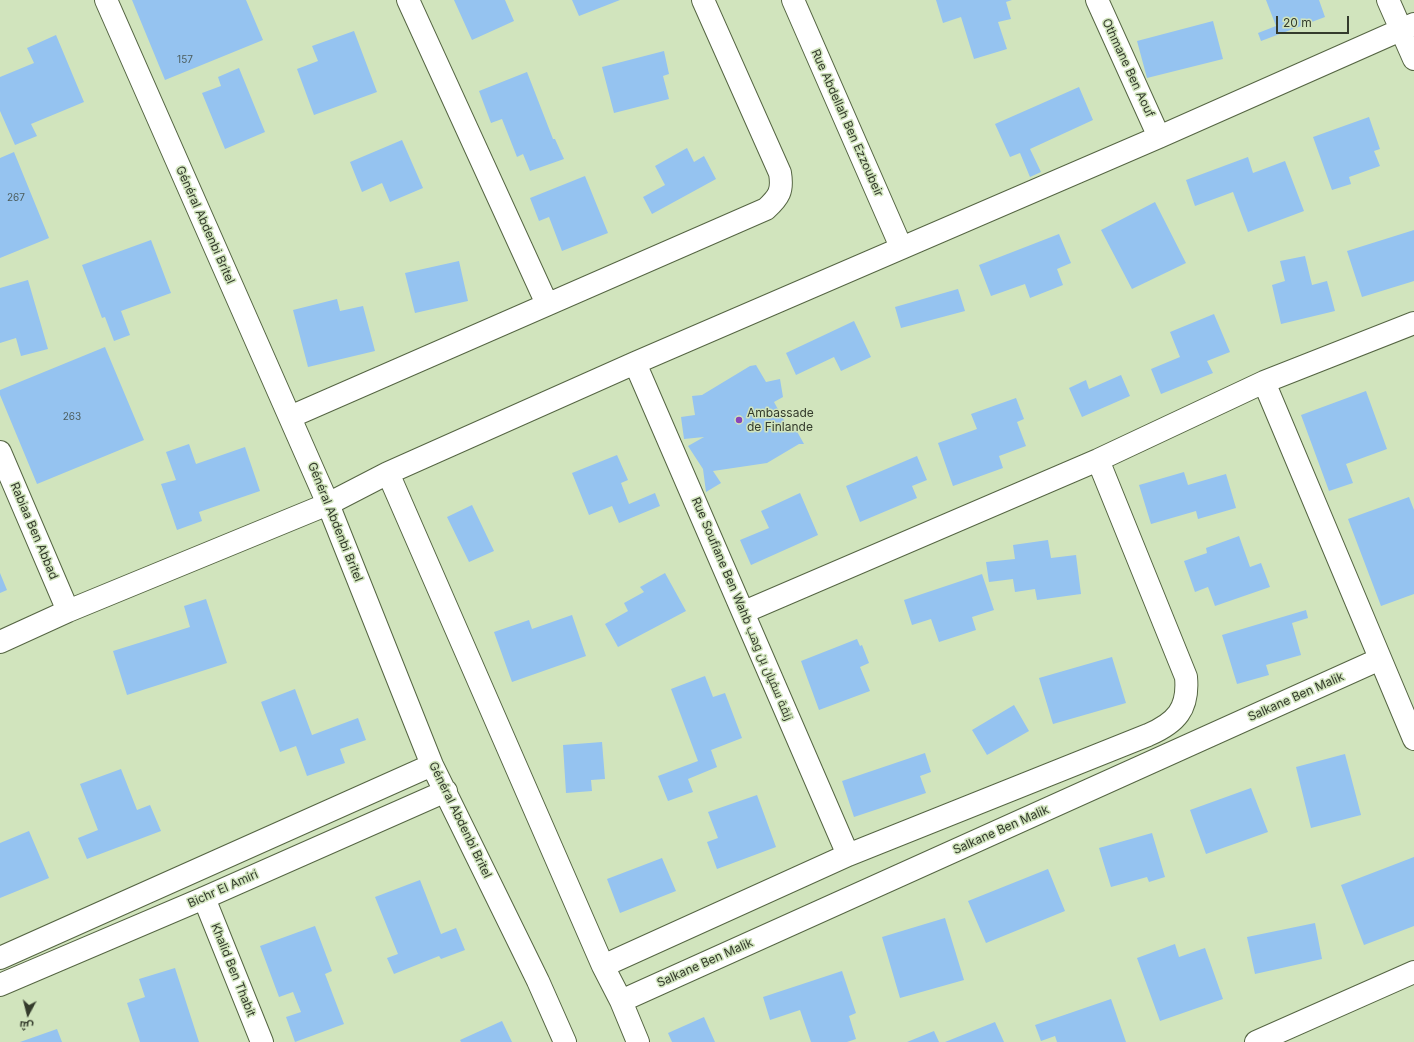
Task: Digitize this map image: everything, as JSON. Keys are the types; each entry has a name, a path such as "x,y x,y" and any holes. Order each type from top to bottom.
{"street":[{"name":"Général Abdenbi Britel","path":"106,0 328,504 432,765 538,982 565,1042"},
{"path":"408,0 547,304"},
{"path":"290,417 766,209 778,198 782,183 780,173 703,0"},
{"name":"Rue Abdellah Ben Ezzoubeir","path":"793,0 901,247"},
{"name":"Othmane Ben Aouf","path":"1097,0 1159,137"},
{"path":"1388,0 1408,27 1414,59"},
{"path":"0,642 68,611 328,504 388,473 635,363 1159,137 1408,27"},
{"path":"744,612 1098,460 1264,382 1414,323"},
{"name":"Rue Soufiane Ben Wahb زنقة سفيان بن وهب","path":"635,363 848,855"},
{"path":"1264,382 1414,739"},
{"name":"Rabiaa Ben Abbad","path":"0,452 68,611"},
{"path":"603,966 848,855 1148,735 1170,723 1179,714 1185,702 1187,690 1186,677 1098,460"},
{"path":"388,473 603,966 621,1002 638,1042"},
{"name":"Salkane Ben Malik","path":"621,1002 1380,659"},
{"path":"0,958 432,765"},
{"name":"Bichr El Amiri","path":"0,985 204,898 446,791"},
{"name":"Khalid Ben Thabit","path":"204,898 262,1042"},
{"path":"1256,1042 1414,972"}],"building":[{"path":"132,0 246,0 263,40 165,80"},
{"path":"454,0 505,0 514,21 472,40"},
{"path":"572,0 620,0 579,16"},
{"path":"936,0 1012,0 1006,2 1011,19 998,22 1007,49 974,59 961,17 943,23"},
{"path":"1266,0 1319,0 1325,17 1261,41 1258,33 1276,26"},
{"path":"1213,21 1223,59 1147,78 1137,41"},
{"path":"354,31 377,92 314,115 297,69 318,61 312,46"},
{"path":"56,35 84,102 31,124 37,136 15,145 0,111 0,77 34,63 27,48"},
{"path":"664,51 669,74 663,76 669,99 614,113 602,67"},
{"path":"239,68 265,132 225,149 202,93 221,86 218,77"},
{"path":"527,72 553,139 555,139 564,159 530,171 523,154 517,157 502,119 491,123 479,91"},
{"path":"1079,87 1093,120 1030,149 1041,172 1030,177 1020,153 1010,157 995,124"},
{"path":"1369,117 1380,149 1374,151 1380,166 1349,177 1351,184 1332,190 1313,137"},
{"path":"402,140 423,188 390,202 382,183 362,192 350,162"},
{"path":"687,148 694,162 704,156 716,179 652,214 643,197 665,185 655,166"},
{"path":"14,152 49,238 0,258 0,158"},
{"path":"1248,157 1253,173 1285,161 1304,211 1248,232 1233,192 1195,206 1186,180"},
{"path":"585,176 608,233 562,251 549,217 539,221 530,198"},
{"path":"1155,202 1186,263 1132,289 1101,230"},
{"path":"1414,230 1414,281 1362,297 1347,251"},
{"path":"1059,234 1071,263 1057,269 1063,285 1030,298 1025,284 991,296 979,265"},
{"path":"151,240 171,293 121,311 130,335 114,341 105,317 102,318 82,265"},
{"path":"1305,256 1312,285 1327,281 1335,311 1281,324 1272,285 1285,281 1280,261"},
{"path":"459,261 468,301 415,313 405,273"},
{"path":"28,280 48,349 21,356 16,338 0,343 0,288"},
{"path":"958,289 965,311 901,328 895,307"},
{"path":"337,299 340,311 363,306 375,351 308,367 293,310"},
{"path":"1214,314 1230,352 1207,361 1213,373 1161,394 1151,369 1180,357 1170,332"},
{"path":"854,321 871,357 841,371 834,357 796,375 786,353"},
{"path":"105,347 144,440 37,484 0,395 0,390"},
{"path":"756,365 766,382 780,379 783,397 774,402 785,422 786,427 794,426 804,444 799,444 767,463 713,471 721,483 706,492 703,469 688,446 704,437 684,439 681,417 695,415 692,396 702,395 750,366"},
{"path":"1121,375 1130,396 1082,417 1069,388 1086,380 1089,389"},
{"path":"1366,391 1387,449 1346,464 1353,483 1329,491 1301,415"},
{"path":"1016,398 1024,419 1017,422 1026,446 999,456 1003,468 953,486 938,443 977,429 971,414"},
{"path":"189,444 196,464 245,447 260,491 199,512 202,521 177,530 161,484 176,480 166,452"},
{"path":"617,455 628,480 621,483 629,504 655,493 660,506 619,523 612,506 589,515 572,473"},
{"path":"917,456 927,480 912,486 917,498 860,522 846,486"},
{"path":"1184,472 1188,485 1226,474 1236,508 1198,519 1196,511 1151,524 1139,485"},
{"path":"800,493 818,535 751,565 740,540 769,528 761,511"},
{"path":"1409,497 1414,510 1414,594 1381,606 1348,519"},
{"path":"472,505 494,551 469,562 447,517"},
{"path":"1239,536 1250,567 1261,563 1270,587 1215,606 1208,587 1195,592 1184,561 1207,553 1206,548"},
{"path":"1048,540 1051,558 1076,555 1081,594 1037,600 1035,589 1015,592 1013,579 989,582 986,562 1015,559 1013,545"},
{"path":"0,573 7,590 0,593"},
{"path":"665,573 686,611 618,647 605,624 628,611 624,603 644,592 640,587"},
{"path":"982,574 994,610 972,617 976,630 939,642 931,619 912,625 904,600"},
{"path":"206,599 227,663 127,695 113,651 190,627 184,606"},
{"path":"1306,610 1308,618 1292,623 1301,655 1266,665 1269,675 1237,684 1222,635"},
{"path":"572,615 586,656 512,682 494,632 529,620 532,629"},
{"path":"857,639 860,646 862,645 869,663 860,667 870,691 819,710 801,661"},
{"path":"1112,657 1126,703 1053,724 1039,678"},
{"path":"705,676 713,697 725,693 742,738 711,750 717,767 688,779 693,792 668,801 658,776 698,761 671,689"},
{"path":"295,689 312,735 358,718 366,740 340,749 345,763 307,776 296,746 280,752 261,702"},
{"path":"1014,705 1029,731 987,755 972,730"},
{"path":"602,742 605,779 591,780 592,791 566,793 563,745"},
{"path":"925,753 931,772 920,776 926,793 854,817 842,781"},
{"path":"1345,754 1361,815 1311,828 1296,767"},
{"path":"121,769 137,810 150,805 161,831 87,859 78,838 98,830 80,784"},
{"path":"1251,788 1268,832 1206,854 1190,810"},
{"path":"757,795 776,847 717,869 707,842 718,838 708,812"},
{"path":"29,831 49,878 0,898 0,843"},
{"path":"1152,833 1165,877 1149,882 1147,877 1111,887 1099,848"},
{"path":"1414,857 1414,926 1364,945 1341,885"},
{"path":"662,858 676,891 620,913 607,879"},
{"path":"1048,869 1065,911 986,943 968,901"},
{"path":"420,880 441,934 456,928 465,950 441,959 439,956 394,974 387,958 398,954 375,897"},
{"path":"945,918 964,980 900,998 882,937"},
{"path":"1315,923 1322,959 1255,974 1247,937"},
{"path":"315,926 332,971 325,974 344,1024 295,1042 286,1017 301,1012 293,992 279,997 260,946"},
{"path":"1175,944 1179,957 1205,948 1223,999 1160,1021 1137,958"},
{"path":"175,968 199,1042 140,1042 127,1003 145,997 139,979"},
{"path":"842,971 856,1013 849,1016 856,1039 847,1042 811,1042 800,1010 770,1020 763,997"},
{"path":"1111,999 1126,1042 1057,1042 1055,1036 1041,1041 1035,1025"},
{"path":"704,1017 715,1042 672,1042 668,1033"},
{"path":"502,1021 512,1042 461,1042 460,1040"},
{"path":"995,1022 1004,1042 945,1042"},
{"path":"57,1029 62,1042 20,1042"},
{"path":"934,1031 939,1042 907,1042"}],"place":[{"name":"Ambassade de Finlande","path":"739,420"}]}
